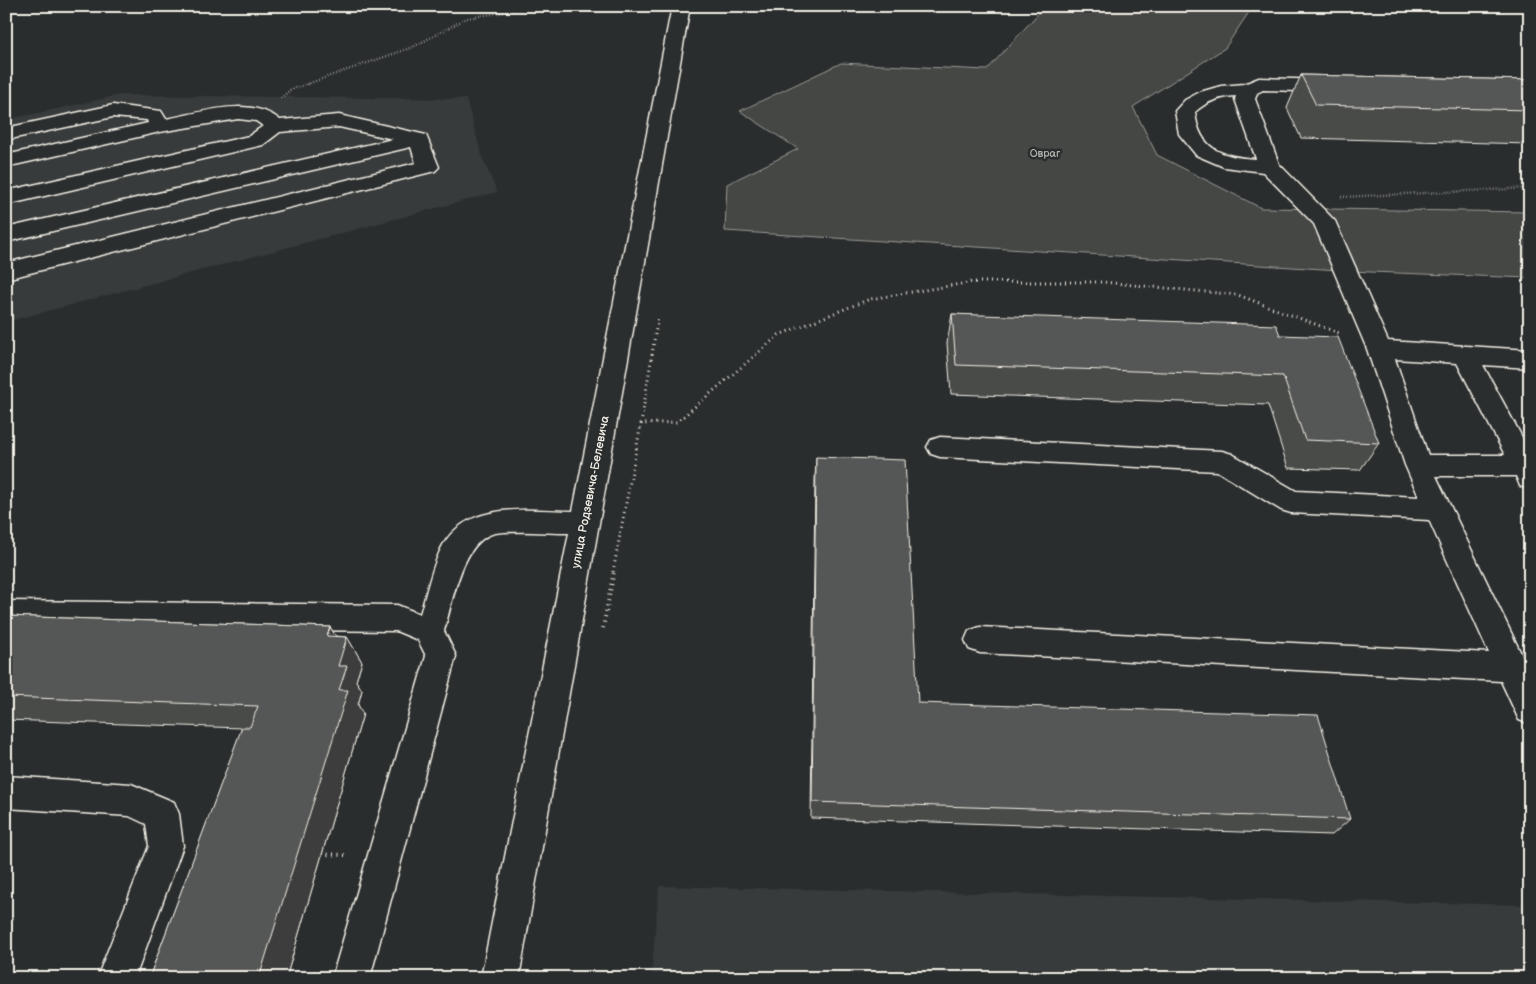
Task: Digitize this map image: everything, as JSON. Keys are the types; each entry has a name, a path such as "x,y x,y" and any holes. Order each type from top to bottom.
{"street":[{"name":"улица Родзевича-Белевича","path":"500,978 681,6"},
{"path":"1269,166 1238,165 1219,158 1196,145 1188,132 1185,111 1196,100 1218,91 1248,90 1259,84 1356,87"},
{"path":"1248,90 1245,99 1269,166 1324,221 1379,349 1418,465 1530,710"},
{"path":"6,134 113,111 154,115 160,126"},
{"path":"6,161 160,126 238,113 268,120 339,121 419,139"},
{"path":"6,198 256,141 268,120"},
{"path":"6,234 419,139"},
{"path":"6,271 428,168 419,139"},
{"path":"1379,349 1530,359"},
{"path":"1466,355 1528,470"},
{"path":"940,447 1222,462 1291,502 1439,509"},
{"path":"1418,465 1528,470"},
{"path":"429,631 454,552 468,533 493,522 584,522"},
{"path":"6,614 397,618 429,631 441,656 351,978"},
{"path":"980,640 1512,668"},
{"path":"6,792 130,800 162,814 166,846 116,978"}],"path":[{"path":"268,120 290,90 413,47 467,18 542,6"},
{"path":"1302,199 1530,188"},
{"path":"602,638 641,424 677,422 779,335 870,299 973,282 1102,282 1228,294 1238,295 1379,349"}],"shaded area":[{"path":"120,95 466,99 483,159 497,192 6,322 6,120"},
{"path":"659,886 1530,905 1530,978 651,978"}],"green space":[{"name":"Овраг","path":"1045,6 1253,6 1225,48 1133,107 1157,155 1261,208 1530,212 1530,278 1370,272 725,231 727,184 798,149 740,111 841,63 987,70"}],"building":[{"path":"1301,75 1530,80 1530,110 1316,105"},
{"path":"952,314 1276,325 1280,335 1338,337 1379,443 1305,440 1283,376 956,365"},
{"path":"816,457 905,460 918,703 1318,715 1350,819 812,802"},
{"path":"6,616 330,627 327,636 347,637 338,666 347,666 339,690 348,690 259,978 149,978 242,727 250,727 258,706 6,697"}]}
